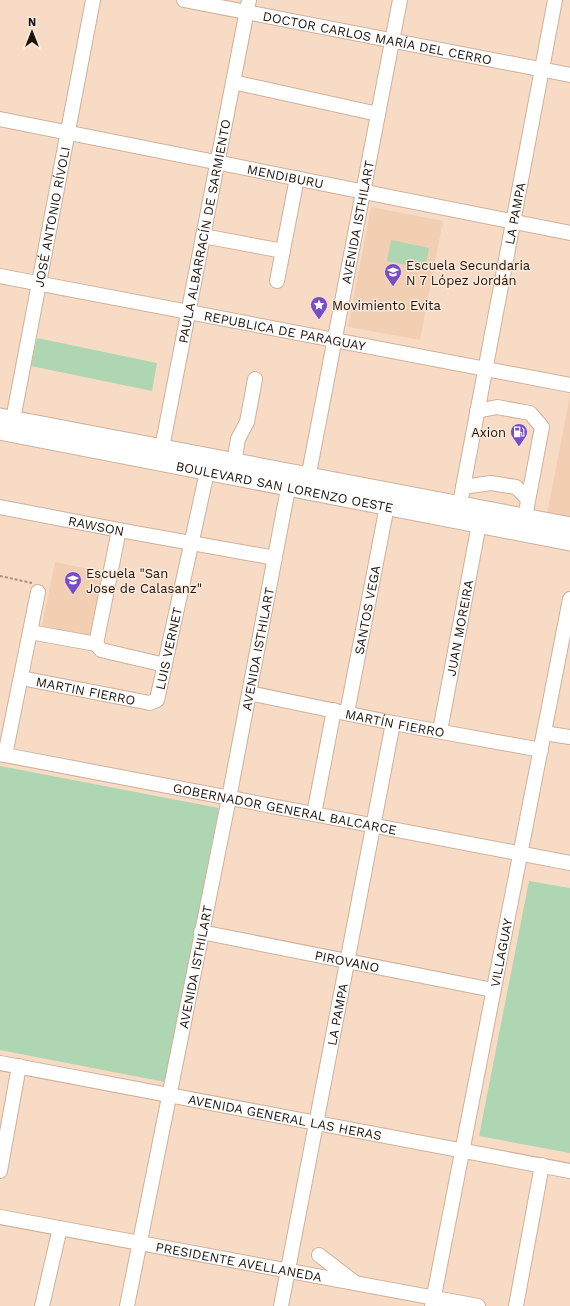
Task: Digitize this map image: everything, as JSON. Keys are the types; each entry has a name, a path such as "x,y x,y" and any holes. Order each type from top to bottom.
{"main road":[{"name":"BOULEVARD SAN LORENZO OESTE","path":"6,425 160,455 234,463 460,502 527,508 570,526"},
{"name":"BOULEVARD SAN LORENZO OESTE","path":"160,455 207,472 387,506 460,502"},
{"name":"BOULEVARD SAN LORENZO OESTE","path":"460,502 479,524 570,542"}],"street":[{"name":"JOSÉ ANTONIO RÍVOLI","path":"6,425 38,284 92,0"},
{"name":"DOCTOR CARLOS MARÍA DEL CERRO","path":"184,0 247,6 392,42 570,75"},
{"name":"AVENIDA ISTHILART","path":"127,1306 229,798 287,494 306,475 310,468 400,0"},
{"name":"LA PAMPA","path":"460,502 555,0"},
{"name":"PAULA ALBARRACÍN DE SARMIENTO","path":"160,455 218,163 247,6"},
{"path":"233,82 378,114"},
{"name":"MENDIBURU","path":"0,119 570,233"},
{"path":"277,281 297,178"},
{"path":"203,236 283,251"},
{"name":"REPUBLICA DE PARAGUAY","path":"0,276 570,385"},
{"path":"234,463 238,439 247,422 256,379"},
{"path":"477,411 497,406 530,413 542,427 527,508"},
{"name":"LUIS VERNET","path":"150,703 156,702 158,698 207,472"},
{"path":"460,502 491,483 516,487 527,508"},
{"name":"SANTOS VEGA","path":"314,814 340,712 387,506"},
{"name":"RAWSON","path":"0,507 192,544 275,558"},
{"name":"JUAN MOREIRA","path":"440,731 479,524"},
{"path":"96,644 119,530"},
{"path":"3,754 38,592"},
{"name":"VILLAGUAY","path":"433,1302 522,854 570,599"},
{"path":"30,632 96,644 101,650 166,665"},
{"name":"MARTIN FIERRO","path":"20,678 150,703"},
{"name":"MARTÍN FIERRO","path":"249,693 340,712 541,750"},
{"name":"LA PAMPA","path":"281,1306 392,722"},
{"path":"544,732 570,737"},
{"name":"GOBERNADOR GENERAL BALCARCE","path":"3,754 570,863"},
{"name":"PIROVANO","path":"201,932 494,990"},
{"name":"AVENIDA GENERAL LAS HERAS","path":"0,1063 570,1171"},
{"path":"0,1171 19,1066"},
{"path":"516,1306 542,1166"},
{"name":"PRESIDENTE AVELLANEDA","path":"0,1217 356,1284 433,1302 478,1306"},
{"path":"42,1306 60,1228"},
{"path":"319,1255 356,1284"}],"path":[{"path":"0,576 40,584 38,592"}],"shaded area":[{"name":"Escuela Secundaria N 7 López Jordán","path":"371,207 443,221 420,340 348,327"},
{"path":"570,396 570,518 547,514"},
{"name":"Escuela \"San Jose de Calasanz\"","path":"55,562 103,572 90,636 42,626"}],"green space":[{"path":"391,240 429,248 425,269 387,261"},
{"path":"37,338 157,363 152,391 31,366"},
{"path":"0,766 219,808 165,1082 0,1050"},
{"path":"529,881 570,888 570,1153 479,1136"}],"place":[{"name":"Escuela Secundaria N 7 López Jordán","path":"393,287"},
{"name":"Movimiento Evita","path":"319,320"},
{"name":"Axion","path":"519,447"},
{"name":"Escuela \"San Jose de Calasanz\"","path":"73,595"}]}
